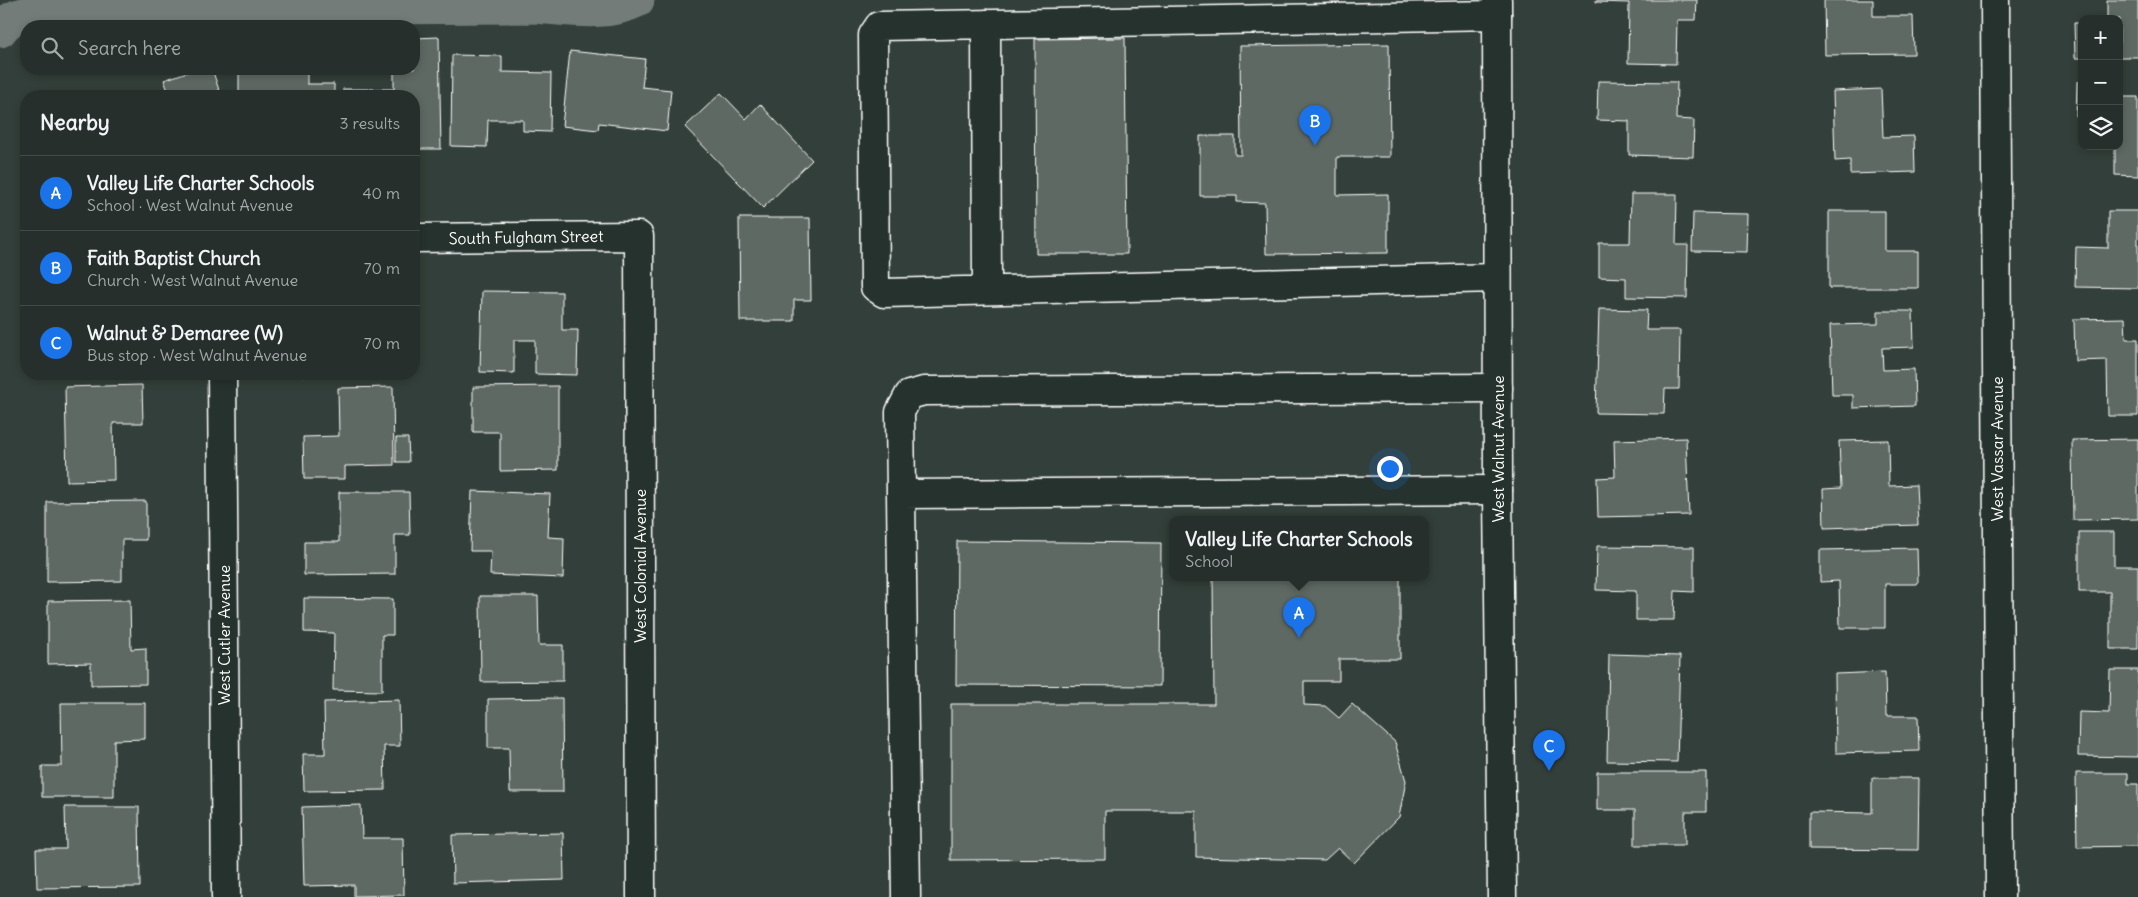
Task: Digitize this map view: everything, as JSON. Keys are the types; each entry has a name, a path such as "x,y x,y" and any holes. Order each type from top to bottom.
{"street":[{"name":"West Vassar Avenue","path":"1995,0 2000,897"},
{"path":"1497,8 879,26 873,35 875,287 884,293 1498,278"},
{"name":"West Walnut Avenue","path":"1497,8 1498,490 1502,897"},
{"path":"986,24 987,290"},
{"name":"South Fulgham Street","path":"420,238 639,236"},
{"name":"West Colonial Avenue","path":"639,236 641,897"},
{"name":"West Cutler Avenue","path":"222,380 226,897"},
{"path":"906,897 900,412 908,395 924,390 1498,388"},
{"path":"901,494 1498,490"}],"building":[{"path":"1596,0 1697,0 1696,20 1677,20 1676,64 1628,63 1629,3 1596,2"},
{"path":"1824,0 1873,0 1873,16 1913,16 1914,54 1825,55"},
{"path":"2107,0 2138,0 2138,57 2123,57 2123,15 2107,15"},
{"path":"2074,23 2078,23 2078,58 2075,58"},
{"path":"439,37 441,149 420,149 420,90 343,90 394,89 394,75 420,75 420,38"},
{"path":"1125,38 1127,254 1036,254 1035,39"},
{"path":"1389,44 1390,157 1337,157 1337,195 1388,194 1388,253 1266,254 1265,203 1237,202 1237,196 1200,196 1200,136 1235,136 1235,155 1241,155 1240,46"},
{"path":"570,51 645,59 642,87 671,90 667,131 599,123 598,130 562,126"},
{"path":"452,55 502,56 502,72 551,73 550,132 523,131 523,120 488,120 487,147 451,146"},
{"path":"179,75 214,75 219,90 168,90 164,80"},
{"path":"239,75 307,75 307,84 334,84 334,90 239,90"},
{"path":"1598,81 1677,82 1676,119 1694,120 1693,157 1629,155 1629,121 1597,120"},
{"path":"2077,82 2078,82 2078,116 2076,116"},
{"path":"1881,89 1883,137 1914,136 1915,172 1850,174 1850,160 1835,161 1833,91"},
{"path":"721,93 746,119 760,104 812,160 763,208 685,127"},
{"path":"2123,97 2138,97 2138,176 2115,175 2115,150 2123,150"},
{"path":"1631,194 1677,194 1676,245 1688,245 1687,298 1626,297 1626,278 1599,277 1599,243 1630,243"},
{"path":"1829,211 1885,211 1885,251 1918,251 1918,288 1829,288"},
{"path":"2108,211 2138,211 2138,288 2075,287 2076,247 2108,248"},
{"path":"1693,213 1748,214 1747,252 1692,251"},
{"path":"739,218 810,218 811,300 794,300 794,321 740,321"},
{"path":"482,291 562,292 562,330 578,330 577,375 535,374 535,340 514,340 514,373 480,372"},
{"path":"1599,309 1647,310 1646,330 1680,330 1679,389 1665,389 1664,414 1596,413"},
{"path":"1878,311 1913,311 1914,347 1882,348 1883,370 1914,369 1915,406 1853,408 1853,395 1832,395 1830,325 1878,324"},
{"path":"2125,318 2126,339 2138,339 2138,416 2108,416 2107,360 2075,361 2074,319"},
{"path":"142,385 143,423 113,423 114,480 67,481 65,387"},
{"path":"558,386 558,470 500,471 500,432 473,432 473,387"},
{"path":"393,387 394,465 345,466 345,479 304,479 303,437 339,436 338,388"},
{"path":"396,438 408,438 409,462 396,462"},
{"path":"1686,438 1689,515 1598,517 1597,478 1615,477 1614,440"},
{"path":"2138,439 2138,519 2073,520 2072,440"},
{"path":"1888,440 1889,486 1916,485 1918,525 1824,528 1823,489 1841,488 1839,441"},
{"path":"472,491 550,494 548,537 564,538 563,578 490,575 491,551 470,551"},
{"path":"339,492 409,492 410,535 395,535 395,574 304,575 304,542 339,542"},
{"path":"146,501 146,540 122,540 122,581 47,582 47,502"},
{"path":"2079,532 2114,532 2114,566 2138,566 2138,649 2110,649 2110,592 2079,592"},
{"path":"957,541 1161,543 1160,686 956,685"},
{"path":"1597,546 1694,547 1694,592 1675,591 1674,620 1636,620 1636,591 1596,590"},
{"path":"1917,548 1918,584 1885,584 1885,628 1840,628 1839,581 1820,582 1820,550"},
{"path":"1213,581 1400,581 1400,659 1339,659 1339,681 1304,681 1304,705 1325,706 1339,718 1352,704 1395,742 1406,781 1399,817 1354,863 1338,848 1325,860 1196,857 1196,811 1105,811 1105,859 951,860 951,704 1214,704"},
{"path":"480,596 538,596 539,645 563,645 563,681 481,682"},
{"path":"304,598 393,599 393,635 382,635 382,691 333,690 334,633 304,632"},
{"path":"130,600 131,649 146,648 146,684 91,685 91,663 48,664 48,601"},
{"path":"1609,654 1680,656 1677,762 1607,761"},
{"path":"2110,670 2138,670 2138,757 2078,756 2079,712 2109,713"},
{"path":"1885,672 1886,716 1918,716 1919,751 1836,753 1835,674"},
{"path":"562,698 563,792 510,792 509,748 488,748 488,699"},
{"path":"399,700 400,746 384,746 385,790 304,791 303,754 325,754 324,702"},
{"path":"61,703 145,703 145,739 114,740 114,797 42,797 42,766 62,766"},
{"path":"1597,772 1706,772 1706,812 1685,812 1685,845 1635,845 1635,810 1597,810"},
{"path":"2076,773 2128,773 2128,784 2138,784 2138,846 2077,847"},
{"path":"1872,778 1919,778 1918,850 1809,849 1809,812 1872,813"},
{"path":"361,805 362,838 403,838 404,895 354,896 354,885 304,886 302,807"},
{"path":"65,807 139,807 140,887 37,888 36,849 66,849"},
{"path":"563,833 564,880 453,883 452,835"}],"waterway":[{"path":"0,30 12,19 20,16 63,9 533,6 586,10 612,8 637,0"}],"place":[{"name":"Faith Baptist Church","path":"1315,146"},
{"name":"Valley Life Charter Schools","path":"1299,638"},
{"name":"Walnut & Demaree (W)","path":"1549,771"}]}
